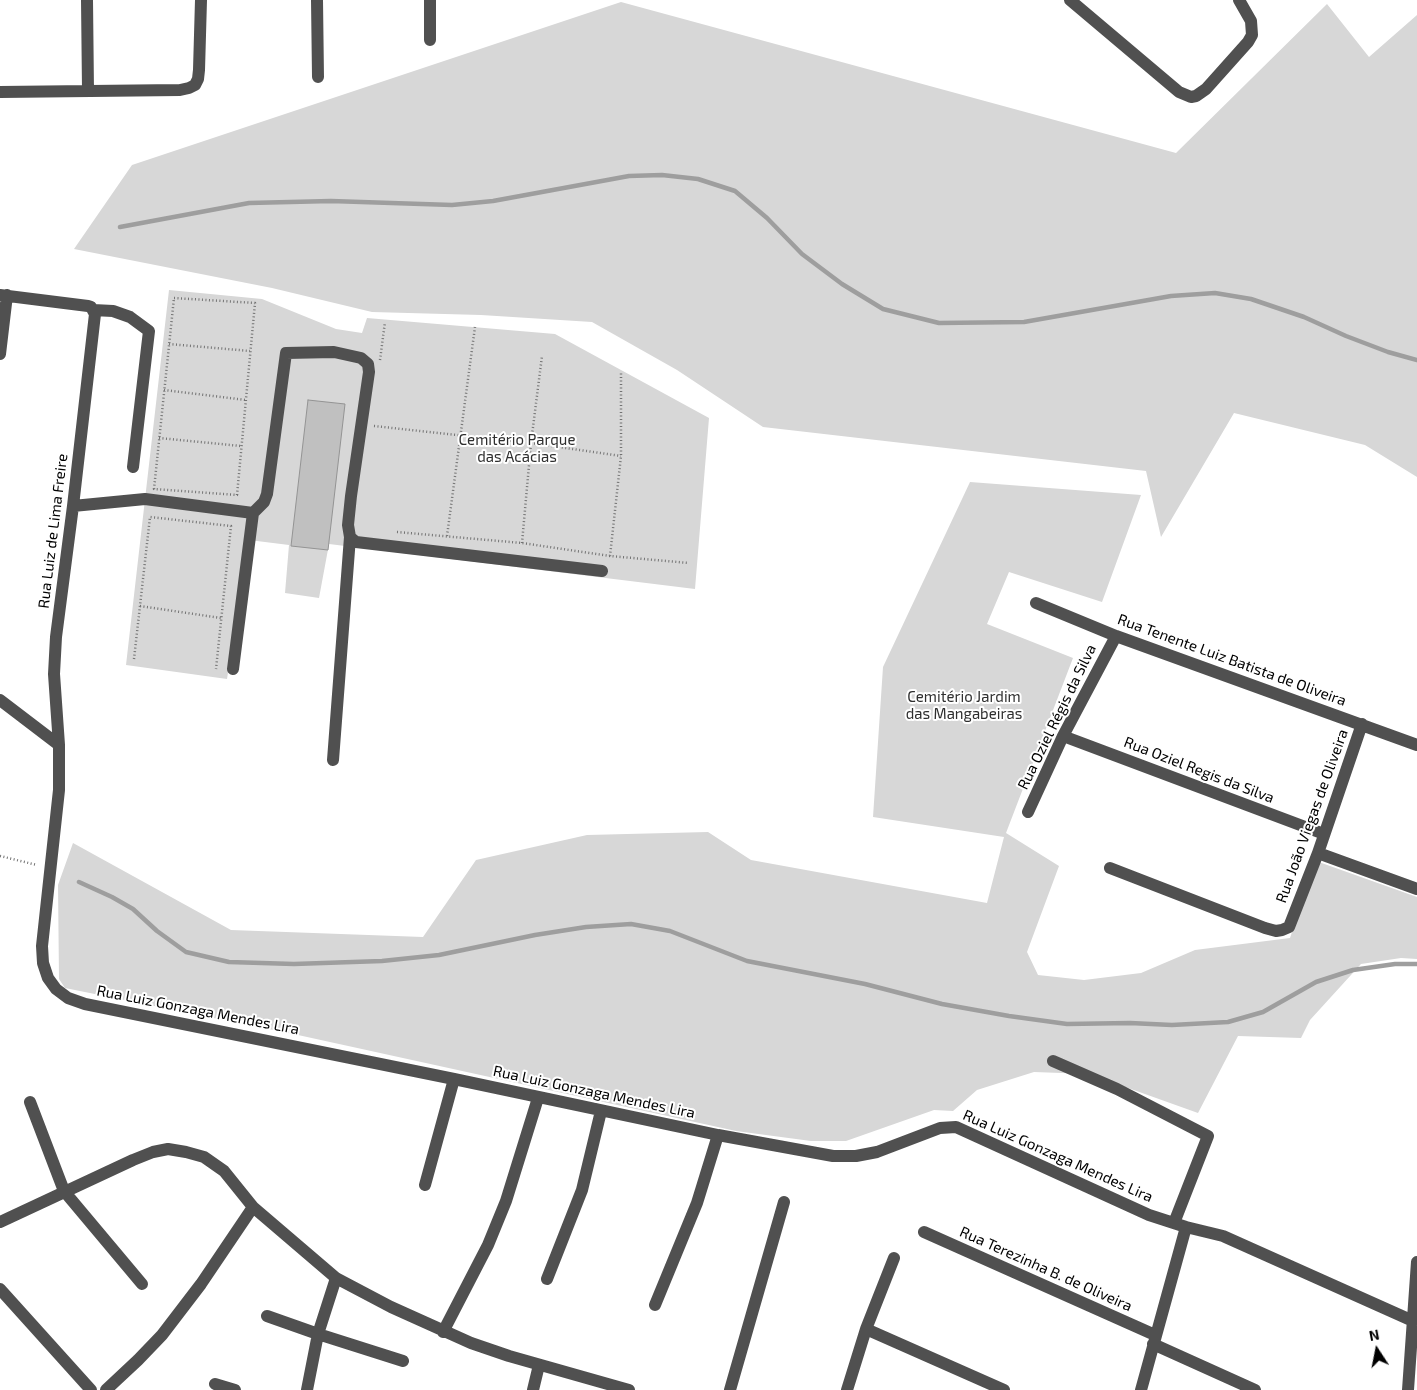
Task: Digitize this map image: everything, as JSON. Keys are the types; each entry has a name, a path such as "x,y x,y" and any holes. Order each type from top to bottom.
{"street":[{"path":"87,0 88,90"},
{"path":"0,92 180,90 189,88 195,85 198,79 201,0"},
{"path":"317,0 318,77"},
{"path":"430,0 430,40"},
{"path":"1070,0 1179,92 1191,97 1206,89 1252,35 1251,21 1239,2"},
{"path":"0,354 4,295 88,306 94,316 113,311 130,317 149,331 133,467"},
{"name":"Rua Luiz de Lima Freire","path":"59,745 54,674 56,637 94,316"},
{"path":"232,669 253,513 264,502 267,494 286,353 334,352 361,358 368,364 369,372 348,525 350,537 333,760"},
{"path":"73,506 145,499 253,513"},
{"path":"350,537 356,542 602,571"},
{"name":"Rua Tenente Luiz Batista de Oliveira","path":"1036,603 1116,636 1417,745"},
{"name":"Rua Oziel Régis da Silva","path":"1028,812 1063,736 1116,636"},
{"path":"0,700 59,745"},
{"name":"Rua João Viegas de Oliveira","path":"1110,868 1266,928 1276,931 1289,927 1318,853 1362,724"},
{"name":"Rua Oziel Regis da Silva","path":"1063,736 1324,834"},
{"name":"Rua Luiz Gonzaga Mendes Lira","path":"59,745 59,790 42,946 43,963 48,978 56,989 68,998 85,1004 454,1079 600,1111 833,1156 856,1156 877,1152 940,1128 956,1127 1149,1215 1223,1236 1413,1321"},
{"path":"1318,853 1417,888"},
{"path":"1053,1061 1117,1089 1208,1136 1180,1225 1141,1390"},
{"path":"424,1185 454,1079"},
{"path":"443,1332 488,1246 506,1201 538,1098"},
{"path":"30,1102 64,1191 142,1284"},
{"path":"547,1279 582,1190 600,1111"},
{"path":"655,1305 696,1202 718,1135"},
{"path":"0,1222 64,1191 154,1152 168,1150 186,1152 204,1157 224,1171 254,1207 336,1278 391,1307 471,1343 539,1365 629,1390"},
{"path":"730,1390 784,1202"},
{"path":"106,1390 162,1335 201,1284 254,1207"},
{"name":"Rua Terezinha B. de Oliveira","path":"924,1232 1154,1339 1255,1390"},
{"path":"847,1390 866,1329 894,1258"},
{"path":"1408,1390 1417,1262"},
{"path":"307,1390 318,1334 336,1278"},
{"path":"0,1289 91,1390"},
{"path":"267,1316 403,1361"},
{"path":"866,1329 1004,1390"},
{"path":"533,1390 539,1365"},
{"path":"215,1384 235,1390"}],"path":[{"path":"174,298 255,303 250,351 237,495 154,489 174,298"},
{"path":"380,360 386,322"},
{"path":"448,536 475,327"},
{"path":"169,344 250,351"},
{"path":"522,543 531,443 542,356"},
{"path":"610,556 621,456 621,373"},
{"path":"164,390 246,400"},
{"path":"370,426 460,434 621,456"},
{"path":"160,438 241,446"},
{"path":"134,659 150,518 231,526 216,669"},
{"path":"393,531 522,543 610,556 689,564"},
{"path":"140,606 221,618"},
{"path":"0,856 50,868"}],"green space":[{"path":"621,2 1176,153 1327,4 1369,57 1417,15 1417,477 1365,445 1234,413 1161,537 1146,471 763,427 677,370 592,322 481,315 372,312 272,288 74,249 132,165"},
{"name":"Cemitério Parque das Acácias","path":"169,290 262,299 336,329 362,333 367,318 555,334 709,418 695,589 329,544 319,598 285,593 289,545 249,540 227,679 126,665"},
{"name":"Cemitério Jardim das Mangabeiras","path":"970,482 1141,495 1102,602 1009,572 987,624 1073,658 1006,833 1059,866 1027,952 1038,975 1084,980 1141,973 1195,950 1290,938 1316,861 1417,897 1417,959 1401,958 1361,964 1310,1020 1301,1038 1238,1036 1198,1113 1089,1074 1034,1072 977,1090 953,1111 934,1110 846,1141 811,1141 736,1131 298,1035 65,988 59,979 58,885 73,843 231,930 423,937 476,860 587,835 708,832 751,860 987,903 1004,837 873,817 883,667"}],"building":[{"path":"308,400 345,404 328,550 291,546"}],"waterway":[{"path":"120,227 249,203 331,201 452,205 493,201 629,176 662,175 698,179 735,191 767,218 802,254 842,284 883,309 939,323 1024,322 1171,296 1215,293 1251,299 1304,317 1388,352 1417,360"},
{"path":"79,882 133,909 157,931 186,952 229,962 294,964 382,961 439,955 535,935 586,927 631,924 670,931 747,961 865,984 942,1004 1067,1024 1130,1023 1172,1025 1228,1022 1263,1012 1316,982 1353,970 1395,964 1417,964"}]}
